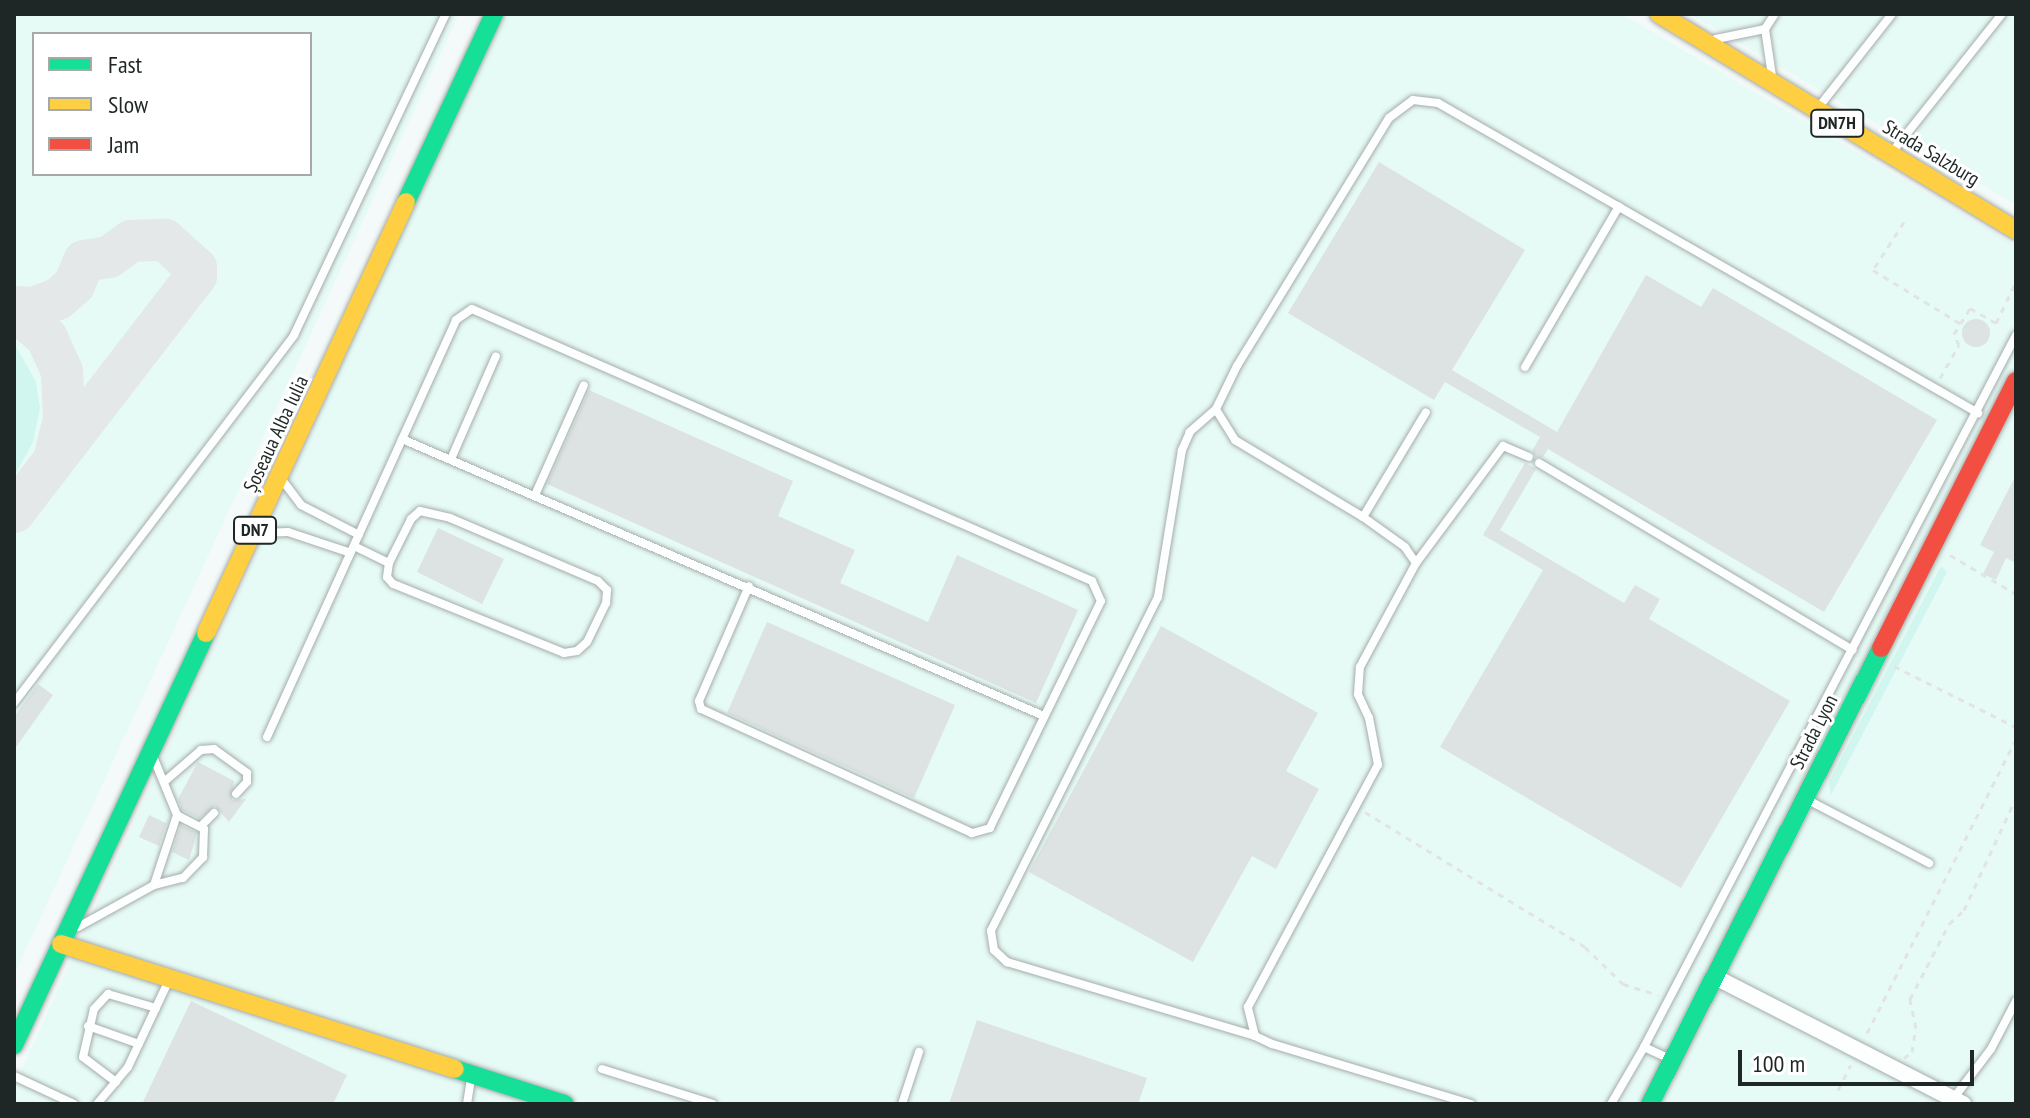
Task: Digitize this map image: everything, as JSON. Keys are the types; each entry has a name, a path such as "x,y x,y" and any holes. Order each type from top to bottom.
{"main road":[{"name":"Șoseaua Alba Iulia","path":"14,1045 494,14"},
{"name":"Strada Salzburg","path":"1659,14 2016,230"},
{"name":"Strada Lyon","path":"1650,1104 2016,381"},
{"path":"64,938 170,977 565,1104"}],"street":[{"path":"1715,977 1958,1101"}],"lane":[{"path":"14,703 294,335 446,14"},
{"path":"1816,110 1892,14"},
{"path":"1890,155 2002,14"},
{"path":"1773,84 1765,29 1774,15"},
{"path":"1704,42 1765,29"},
{"path":"1471,1104 1007,962 994,950 991,931 1158,597 1182,450 1190,432 1216,409 1237,366 1397,107 1413,100 1438,103 1978,413"},
{"path":"1525,367 1619,206"},
{"path":"267,737 456,320 472,309 1092,581 1101,601 990,828 972,833 701,709 699,701 749,586"},
{"path":"1611,1104 1670,998 2016,335"},
{"path":"451,459 496,356"},
{"path":"535,495 584,385"},
{"path":"1216,409 1235,440 1363,517 1405,547 1416,563"},
{"path":"1363,517 1426,412"},
{"path":"402,439 749,586 1044,716"},
{"path":"1255,1036 1248,1007 1378,765 1369,718 1358,694 1360,667 1416,563 1503,446 1529,457"},
{"path":"1539,463 1853,650"},
{"path":"280,478 301,505 359,535"},
{"path":"420,511 434,512 598,581 607,590 606,603 587,642 577,651 564,653 411,595 387,577 389,563 411,519 420,511"},
{"path":"254,533 288,532 389,563"},
{"path":"164,782 201,750 214,749 247,773 247,782 236,794"},
{"path":"150,753 177,815 154,885"},
{"path":"1805,799 1929,863"},
{"path":"202,825 214,813"},
{"path":"64,938 154,885 193,872 208,840 202,825 177,815"},
{"path":"97,1104 116,1082 139,1044 170,977"},
{"path":"116,1082 83,1057 88,1026 108,994 156,1008"},
{"path":"1958,1101 1991,1049 2016,1001"},
{"path":"88,1026 139,1044"},
{"path":"1644,1047 1672,1060"},
{"path":"902,1104 919,1052"},
{"path":"602,1069 713,1104"},
{"path":"467,1104 472,1074"},
{"path":"14,1076 74,1104"}],"path":[{"path":"1904,222 1873,270 1961,324"},
{"path":"1934,389 1959,345 1954,334 1970,308 1996,323 2016,282"},
{"path":"1964,562 1979,569 1981,578 2016,594"},
{"path":"1876,658 2016,727"},
{"path":"1867,1033 2016,739"},
{"path":"1892,1068 1912,1052 1916,1028 1910,999 1949,924 1964,910 2016,798"},
{"path":"1357,807 1585,947 1623,984 1670,998"},
{"path":"1838,1090 1854,1058"}],"shaded area":[{"path":"14,14 459,14 14,975"},
{"path":"501,14 1622,14 2016,246 2016,1104 14,1104 14,1086"},
{"path":"1690,14 2016,14 2016,205 1915,146"}],"green space":[{"path":"14,343 36,382 40,408 33,442 14,476"},
{"path":"1941,566 1947,572 1831,795 1829,782"}],"building":[{"path":"1379,162 1525,250 1452,370 1557,432 1646,275 1701,307 1713,288 1937,420 1824,612 1548,449 1543,457 1536,457 1532,451 1540,437 1445,382 1434,400 1288,313"},
{"path":"1976,319 1986,323 1990,333 1986,343 1976,347 1966,343 1962,333 1966,323"},
{"path":"589,390 793,481 778,516 855,550 840,583 928,622 957,555 1078,610 1036,703 547,484"},
{"path":"1525,463 1536,469 1500,530 1624,603 1635,585 1660,599 1649,619 1790,701 1681,888 1440,747 1543,570 1483,535"},
{"path":"2016,475 2016,563 2006,558 1996,580 1983,574 1994,552 1980,545"},
{"path":"438,528 504,559 482,604 417,572"},
{"path":"767,622 955,705 914,798 727,713"},
{"path":"1161,626 1318,713 1286,771 1319,789 1276,869 1252,856 1193,962 1029,872"},
{"path":"38,684 53,695 14,750 14,717"},
{"path":"198,762 234,781 232,800 246,799 229,822 215,806 199,818 182,810 178,799"},
{"path":"149,815 166,823 169,816 159,846 139,837"},
{"path":"181,825 197,833 189,860 172,852"},
{"path":"191,1001 347,1075 333,1104 142,1104"},
{"path":"977,1020 1147,1078 1138,1104 949,1104"}],"taxiway":[{"path":"14,307 33,308 58,299 74,285 84,261 109,257 131,241 165,240 196,268 196,276 14,512"},
{"path":"14,309 47,338 62,371 64,419 56,452"}],"traffic: fast":[{"path":"406,202 494,14"},
{"path":"14,1045 206,633"},
{"path":"1650,1104 1881,648"},
{"path":"455,1069 565,1104"}],"traffic: slow":[{"path":"1659,14 2016,230"},
{"path":"206,633 406,202"},
{"path":"61,944 455,1069"}],"traffic: jam":[{"path":"1881,648 2016,381"}]}
